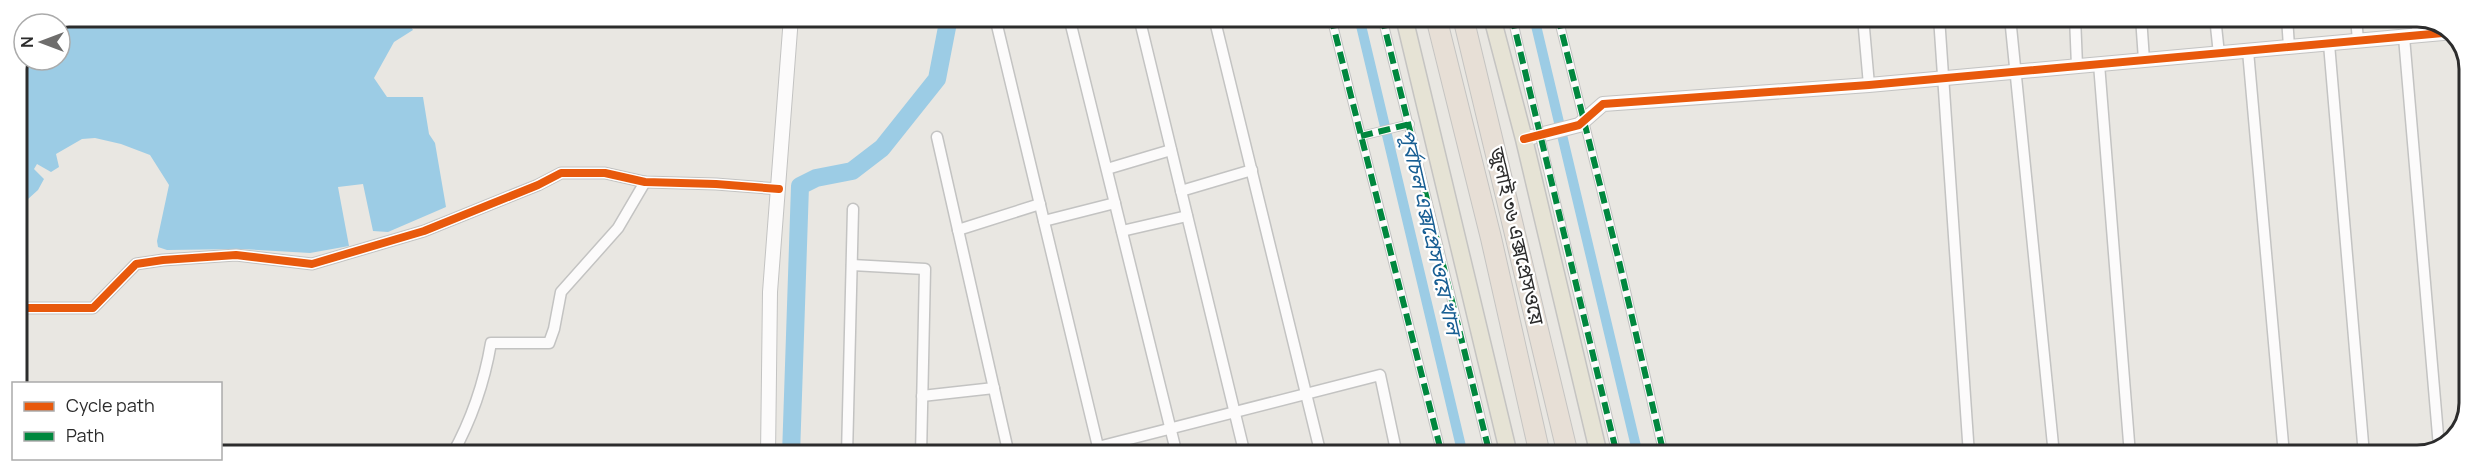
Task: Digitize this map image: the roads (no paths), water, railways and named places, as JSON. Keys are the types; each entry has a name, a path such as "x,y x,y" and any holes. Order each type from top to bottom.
{"highway":[{"name":"জুলাই ৩৬ এক্সপ্রেসওয়ে","path":"1438,27 1491,238 1538,445"},
{"name":"জুলাই ৩৬ এক্সপ্রেসওয়ে","path":"1465,27 1566,445"}],"main road":[{"path":"1406,27 1507,445"},
{"path":"1495,27 1524,139 1597,445"}],"street":[{"path":"768,445 770,292 790,27"},
{"path":"997,27 1094,445"},
{"path":"1072,27 1174,445"},
{"path":"1141,27 1243,445"},
{"path":"1216,27 1319,445"},
{"path":"1334,27 1439,445"},
{"path":"1385,27 1488,445"},
{"path":"1514,27 1615,445"},
{"path":"1560,27 1662,445"},
{"path":"1864,27 1869,85"},
{"path":"1939,27 1968,445"},
{"path":"2011,27 2053,445"},
{"path":"2075,27 2077,66"},
{"path":"2142,27 2144,60"},
{"path":"2216,27 2219,54"},
{"path":"2288,27 2289,47"},
{"path":"2357,27 2358,41"},
{"path":"2413,27 2411,36 2438,439"},
{"path":"1524,139 1582,123 1603,104 1942,79 2439,33"},
{"path":"2329,44 2363,445"},
{"path":"2248,51 2283,445"},
{"path":"2099,64 2129,445"},
{"path":"1361,136 1410,124"},
{"path":"937,137 1007,445"},
{"path":"1107,169 1171,150"},
{"path":"1181,191 1252,170"},
{"path":"27,308 93,308 136,264 236,255 312,264 424,231 538,185 561,173 605,173 645,182 779,189"},
{"path":"457,445 476,404 485,376 491,343 549,343 561,292 618,228 645,182"},
{"path":"1044,221 1115,203"},
{"path":"958,230 1040,204"},
{"path":"847,445 853,209"},
{"path":"1122,231 1187,216"},
{"path":"852,265 925,269 921,445"},
{"path":"1121,445 1170,429 1380,375 1395,445"},
{"path":"922,396 994,388"}],"water":[{"path":"72,27 411,27 413,30 394,42 374,78 387,97 423,97 429,134 435,143 446,207 388,232 373,231 363,184 338,187 349,246 310,253 241,249 167,250 158,247 157,241 169,185 150,155 121,144 95,138 82,139 56,154 59,167 51,172 37,164 34,169 44,179 38,190 27,200 27,72 72,72"}],"waterway":[{"path":"791,445 800,186 816,178 852,171 882,148 937,79 947,27"},
{"name":"পূর্বাচল এক্সপ্রেসওয়ে খাল","path":"1361,27 1461,445"},
{"name":"পূর্বাচল এক্সপ্রেসওয়ে খাল","path":"1536,27 1636,445"}]}
